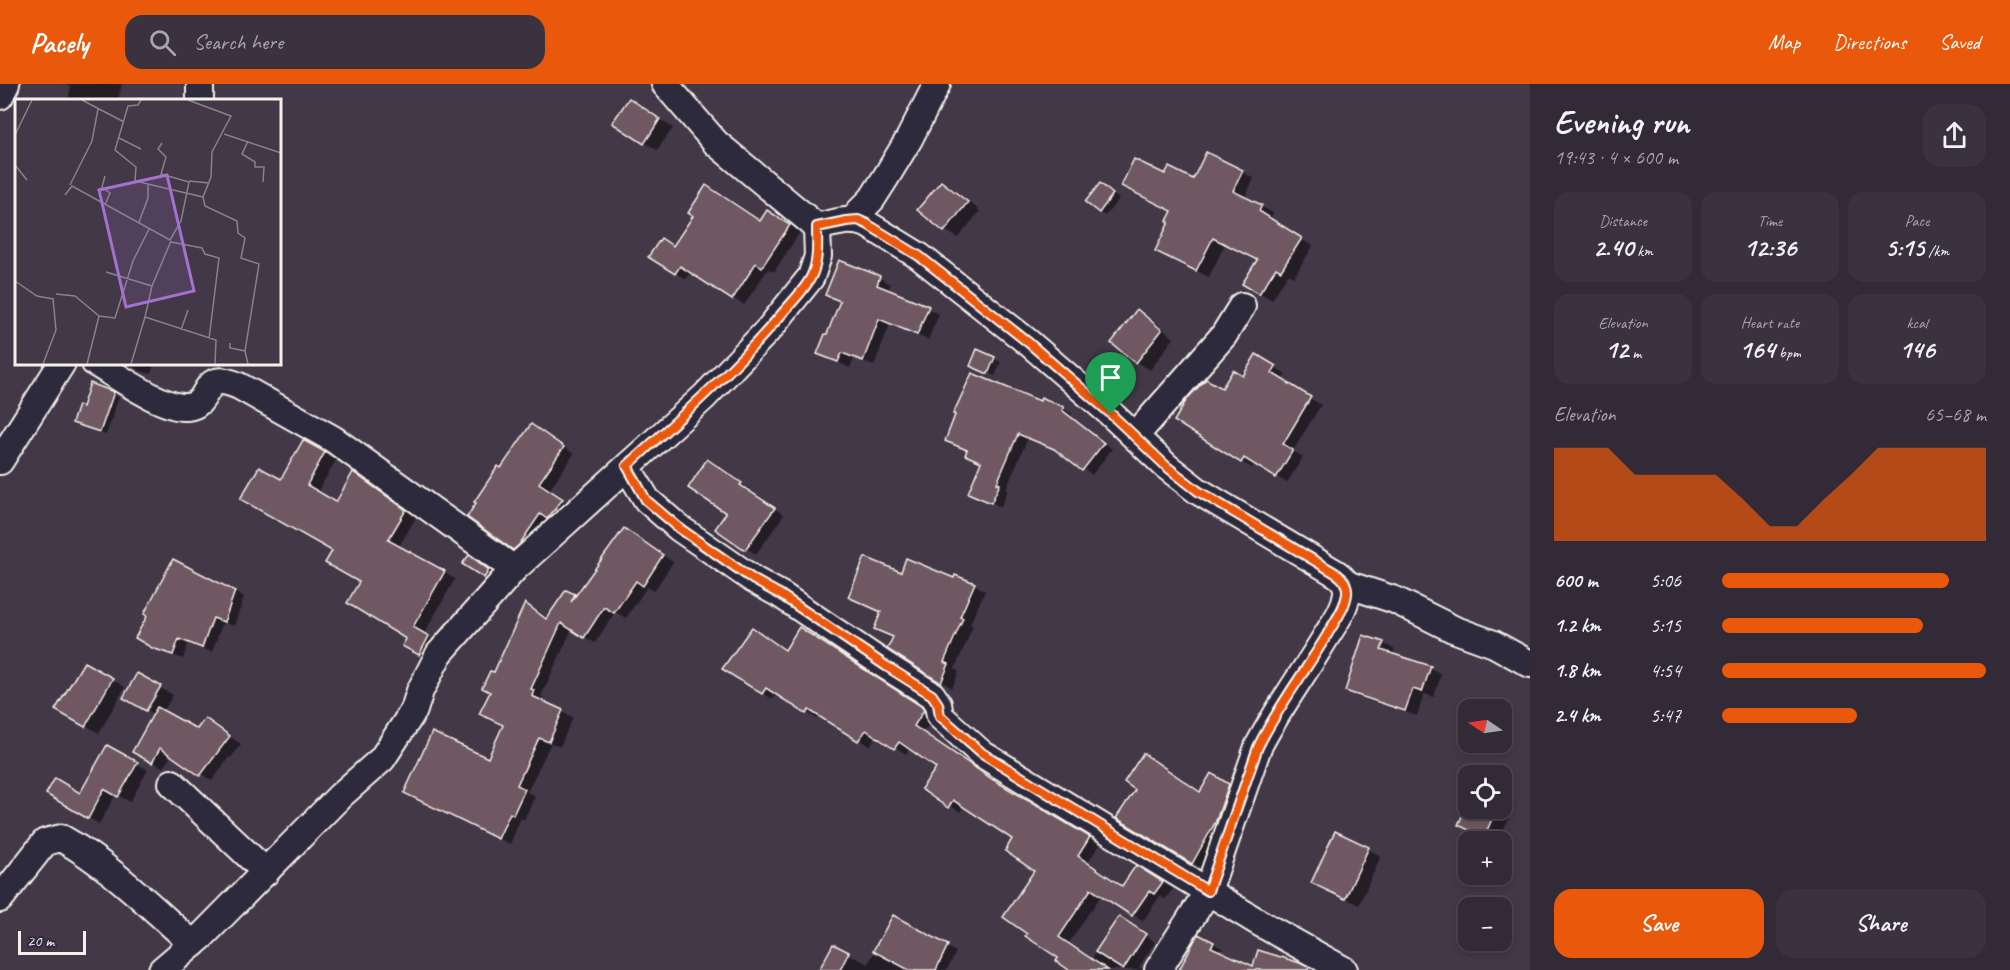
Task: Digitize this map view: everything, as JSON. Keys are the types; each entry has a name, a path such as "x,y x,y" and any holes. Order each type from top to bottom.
{"street":[{"path":"0,96 6,84"},
{"path":"162,970 193,944 340,796 382,759 414,710 424,682 439,654 514,569 704,397 770,328 811,277 818,256 817,227 716,143 665,84"},
{"path":"854,220 872,199 886,177 909,139 937,84"},
{"path":"817,227 854,220 867,224 919,256 1029,343 1166,466 1198,491 1337,574 1346,584 1395,600 1444,625 1494,644 1530,664"},
{"path":"1135,436 1224,335 1242,306"},
{"path":"0,461 61,364"},
{"path":"97,364 154,398 187,407 199,403 208,388 215,382 226,380 239,386 333,439 514,569"},
{"path":"627,466 646,500 679,528 754,580 781,595 932,695 938,704 940,716 982,753 1258,922 1344,970"},
{"path":"1158,970 1208,891 1258,747 1266,730 1302,677 1344,606 1346,584"},
{"path":"172,783 266,872"},
{"path":"0,899 45,842 61,838 121,880 193,944"}],"building":[{"path":"629,98 660,119 644,144 612,123"},
{"path":"1206,152 1243,170 1233,191 1262,205 1259,211 1302,238 1281,271 1276,268 1259,294 1242,284 1257,260 1213,238 1196,271 1155,251 1172,211 1121,186 1134,159 1165,174 1169,167 1193,179"},
{"path":"941,181 968,202 944,232 917,210"},
{"path":"1100,183 1113,194 1099,213 1085,202"},
{"path":"706,185 760,221 767,210 790,225 762,267 756,263 732,300 680,266 675,274 648,257 661,238 673,246 693,216 688,213"},
{"path":"839,260 880,276 877,285 929,306 917,335 879,319 863,361 842,353 838,362 817,354 840,301 825,295"},
{"path":"1137,309 1162,330 1136,363 1111,343"},
{"path":"977,349 995,357 988,374 970,366"},
{"path":"1256,354 1276,366 1272,373 1311,397 1283,444 1293,450 1276,478 1244,458 1241,463 1174,421 1187,399 1206,379 1222,388 1233,370 1243,376"},
{"path":"972,373 1040,401 1041,397 1064,407 1062,410 1104,443 1082,471 1054,449 1018,434 991,503 968,493 981,462 965,455 967,450 945,441 955,415 953,414"},
{"path":"90,383 114,392 100,432 72,423 78,405 82,407"},
{"path":"531,424 564,447 539,483 563,499 547,519 540,514 519,545 513,550 467,517 476,503 474,502 498,466 501,468"},
{"path":"303,440 325,452 307,485 336,502 353,472 406,510 388,540 445,571 413,627 429,636 419,655 402,646 406,639 347,603 359,582 325,563 332,551 240,499 259,467 281,479"},
{"path":"707,459 742,483 740,485 775,508 745,550 715,529 726,513 688,488"},
{"path":"624,528 663,555 643,586 636,581 614,613 604,607 584,638 561,623 531,689 534,690 532,696 563,710 549,742 539,738 517,785 525,789 498,839 404,793 432,732 488,758 503,725 479,714 490,692 482,688 490,671 494,672 525,603 546,619 566,590 575,594 571,602"},
{"path":"469,555 489,570 484,578 462,564"},
{"path":"865,557 901,572 906,558 954,578 955,575 975,583 944,662 949,664 941,683 887,649 893,637 874,629 881,612 848,597"},
{"path":"173,559 235,591 224,622 213,618 202,648 179,639 173,655 152,648 135,638 147,616 144,614"},
{"path":"752,627 785,650 799,627 921,706 924,710 914,726 992,779 1090,837 1078,856 1122,886 1136,865 1163,882 1154,894 1149,891 1132,916 1091,889 1059,937 1108,970 1069,970 1056,961 1058,958 1025,936 1027,934 1003,917 1034,871 1005,851 1012,839 953,800 948,808 921,789 936,768 899,742 894,749 866,730 858,741 809,710 806,714 766,688 762,694 722,669"},
{"path":"1363,635 1384,642 1381,650 1431,666 1422,692 1413,689 1405,711 1345,691"},
{"path":"84,662 113,678 85,727 55,710"},
{"path":"137,673 161,686 146,711 123,698"},
{"path":"157,707 197,729 205,718 230,736 200,776 160,748 152,763 132,752"},
{"path":"107,745 138,762 118,797 104,789 88,819 46,794 55,778 80,793"},
{"path":"1143,753 1200,792 1211,773 1229,784 1216,821 1192,864 1116,818 1135,790 1124,782"},
{"path":"1461,819 1492,819 1487,831 1471,831 1458,825"},
{"path":"1335,831 1369,847 1345,899 1311,883"},
{"path":"893,915 948,945 936,970 909,970 873,951"},
{"path":"1119,916 1146,934 1123,970 1095,952"},
{"path":"1198,934 1214,942 1211,947 1253,966 1258,950 1309,967 1308,970 1179,970"},
{"path":"833,944 849,952 840,970 819,970"}],"route":[{"path":"858,220 867,224 919,256 1029,343 1111,414 1166,466 1198,491 1342,577 1346,584 1344,606 1302,677 1266,730 1258,747 1208,891 982,753 940,716 938,704 932,695 781,595 754,580 679,528 646,500 627,466 704,397 770,328 798,294 811,277 818,256 817,227 846,221 858,220"}]}
